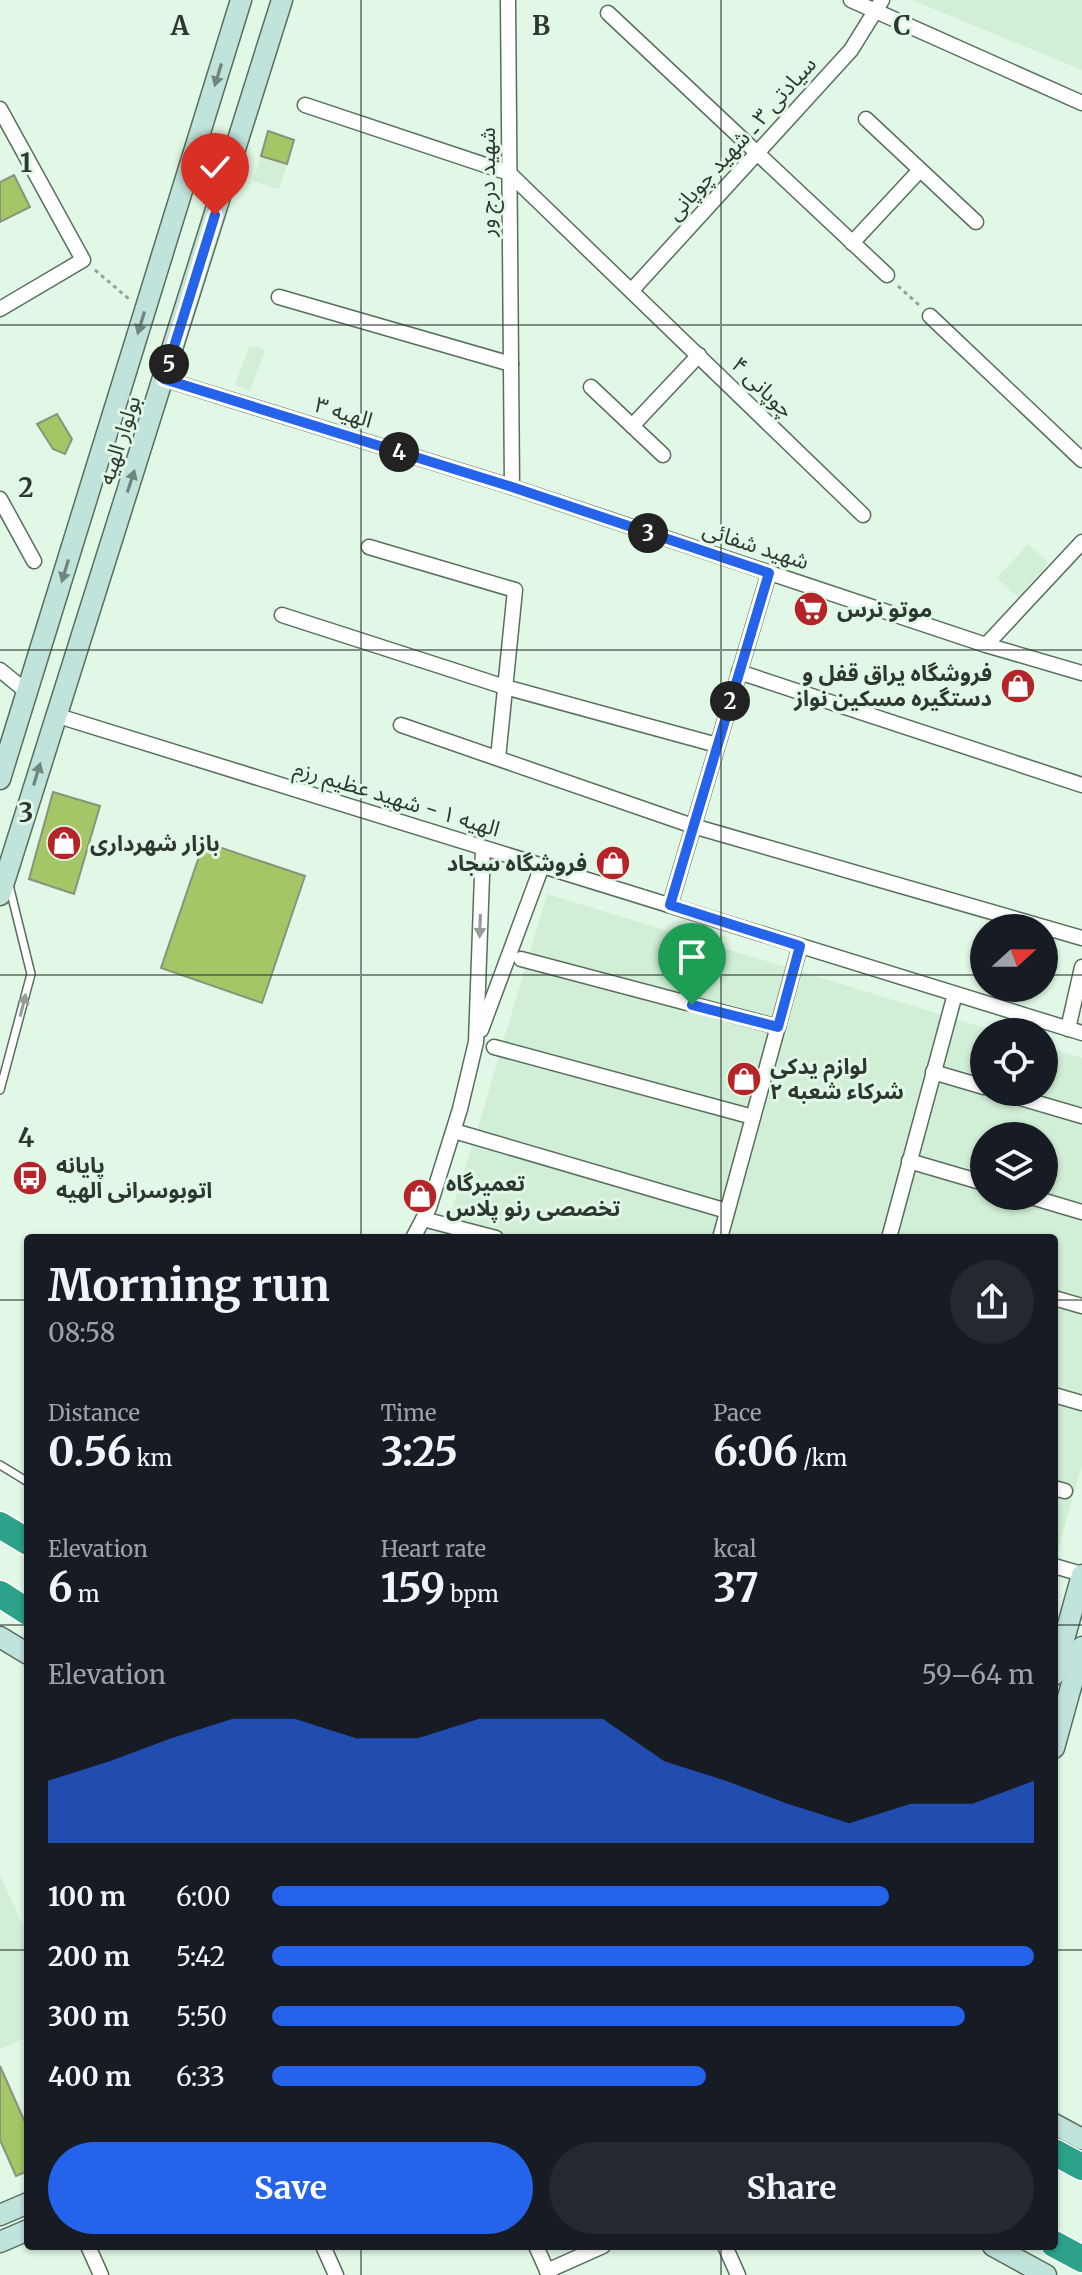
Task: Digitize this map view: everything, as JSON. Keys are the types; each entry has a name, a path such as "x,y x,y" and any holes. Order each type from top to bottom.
{"highway":[{"path":"0,1525 24,1540"},
{"path":"0,1594 24,1609"},
{"path":"1058,2154 1082,2167"},
{"path":"1058,2246 1082,2259"}],"main road":[{"name":"بولوار الهیه","path":"0,779 241,0"},
{"name":"بولوار الهیه","path":"3,885 282,0"},
{"path":"1058,1661 1082,1574"},
{"path":"0,1637 24,1652"},
{"path":"1058,1734 1082,1647"},
{"path":"1058,2126 1082,2139"},
{"path":"0,2215 24,2205"},
{"path":"0,2242 24,2232"},
{"path":"1000,2250 1046,2275"}],"street":[{"name":"شهید درج ور","path":"508,0 512,487"},
{"path":"851,0 880,6 1082,103"},
{"name":"سیادتی ۳ ـ شهید چوپانی","path":"632,290 851,50 880,6"},
{"path":"608,13 887,275"},
{"path":"305,105 509,173"},
{"path":"0,109 83,260 0,309"},
{"path":"866,119 976,222"},
{"path":"852,243 920,170"},
{"name":"چوپانی ۴","path":"509,173 863,515"},
{"path":"279,297 511,364"},
{"path":"930,316 1082,460"},
{"path":"632,426 699,355"},
{"name":"الهیه ۳","path":"164,379 512,487"},
{"path":"591,387 663,455"},
{"name":"شهید شفائی","path":"512,487 986,645 1082,673"},
{"path":"0,499 34,561"},
{"path":"986,645 1082,542"},
{"path":"369,547 515,590 498,758"},
{"path":"670,905 769,573"},
{"path":"282,615 505,687 717,745"},
{"path":"0,670 27,692"},
{"path":"739,672 1082,785"},
{"name":"الهیه ۱ - شهید عظیم رزم","path":"55,715 1075,1031"},
{"path":"401,725 693,826 1082,938"},
{"path":"476,1042 483,848"},
{"path":"415,1234 429,1208 454,1131 476,1042 542,866"},
{"path":"721,1234 800,946"},
{"path":"521,959 778,1027"},
{"path":"1075,1031 1082,967"},
{"path":"890,1234 955,994"},
{"path":"494,1047 753,1117"},
{"path":"933,1072 970,1083"},
{"path":"1048,1106 1082,1116"},
{"path":"454,1131 727,1211"},
{"path":"909,1161 970,1179"},
{"path":"1058,1205 1082,1212"},
{"path":"423,1219 481,1234"},
{"path":"1058,1299 1082,1306"},
{"path":"1058,1396 1082,1403"},
{"path":"1058,1567 1082,1574"},
{"path":"90,2250 101,2275"},
{"path":"325,2250 336,2275"},
{"path":"538,2250 548,2273 595,2250"},
{"path":"727,2250 738,2275"}],"lane":[{"path":"0,1090 31,974 3,885"},
{"path":"0,1465 24,1480"}],"path":[{"path":"83,260 145,312"},
{"path":"887,275 930,316"}],"shaded area":[{"path":"912,0 1082,0 1082,70"},
{"path":"261,156 287,164 279,189 253,181"},
{"path":"249,347 265,350 250,391 235,385"},
{"path":"1028,544 1049,563 1018,597 997,578"},
{"path":"547,894 970,1023 970,1106 1058,1106 1058,1050 1082,1058 1082,1464 1058,1551 1058,1234 440,1234 449,1219 478,1127"},
{"path":"0,1875 24,1928 24,2039 0,2049"}],"building":[{"path":"268,131 294,140 287,164 261,156"},
{"path":"14,175 30,207 0,222 0,182"},
{"path":"57,414 72,439 65,454 53,449 37,424"},
{"name":"بازار شهرداری","path":"53,792 100,806 74,894 29,879"},
{"path":"204,842 305,876 262,1003 161,968"},
{"path":"0,2066 24,2120 24,2173 16,2176 0,2140"}],"place":[{"name":"موتو نرس","path":"811,609"},
{"name":"فروشگاه یراق قفل و دستگیره مسکین نواز","path":"1018,686"},
{"name":"بازار شهرداری","path":"64,843"},
{"name":"فروشگاه سجاد","path":"613,863"},
{"name":"لوازم یدکی شرکاء شعبه ۲","path":"744,1079"},
{"name":"پایانه اتوبوسرانی الهیه","path":"30,1178"},
{"name":"تعمیرگاه تخصصی رنو پلاس","path":"420,1196"}],"route":[{"path":"215,215 164,379 512,487 769,573 670,905 800,946 778,1027 692,1005"}]}
